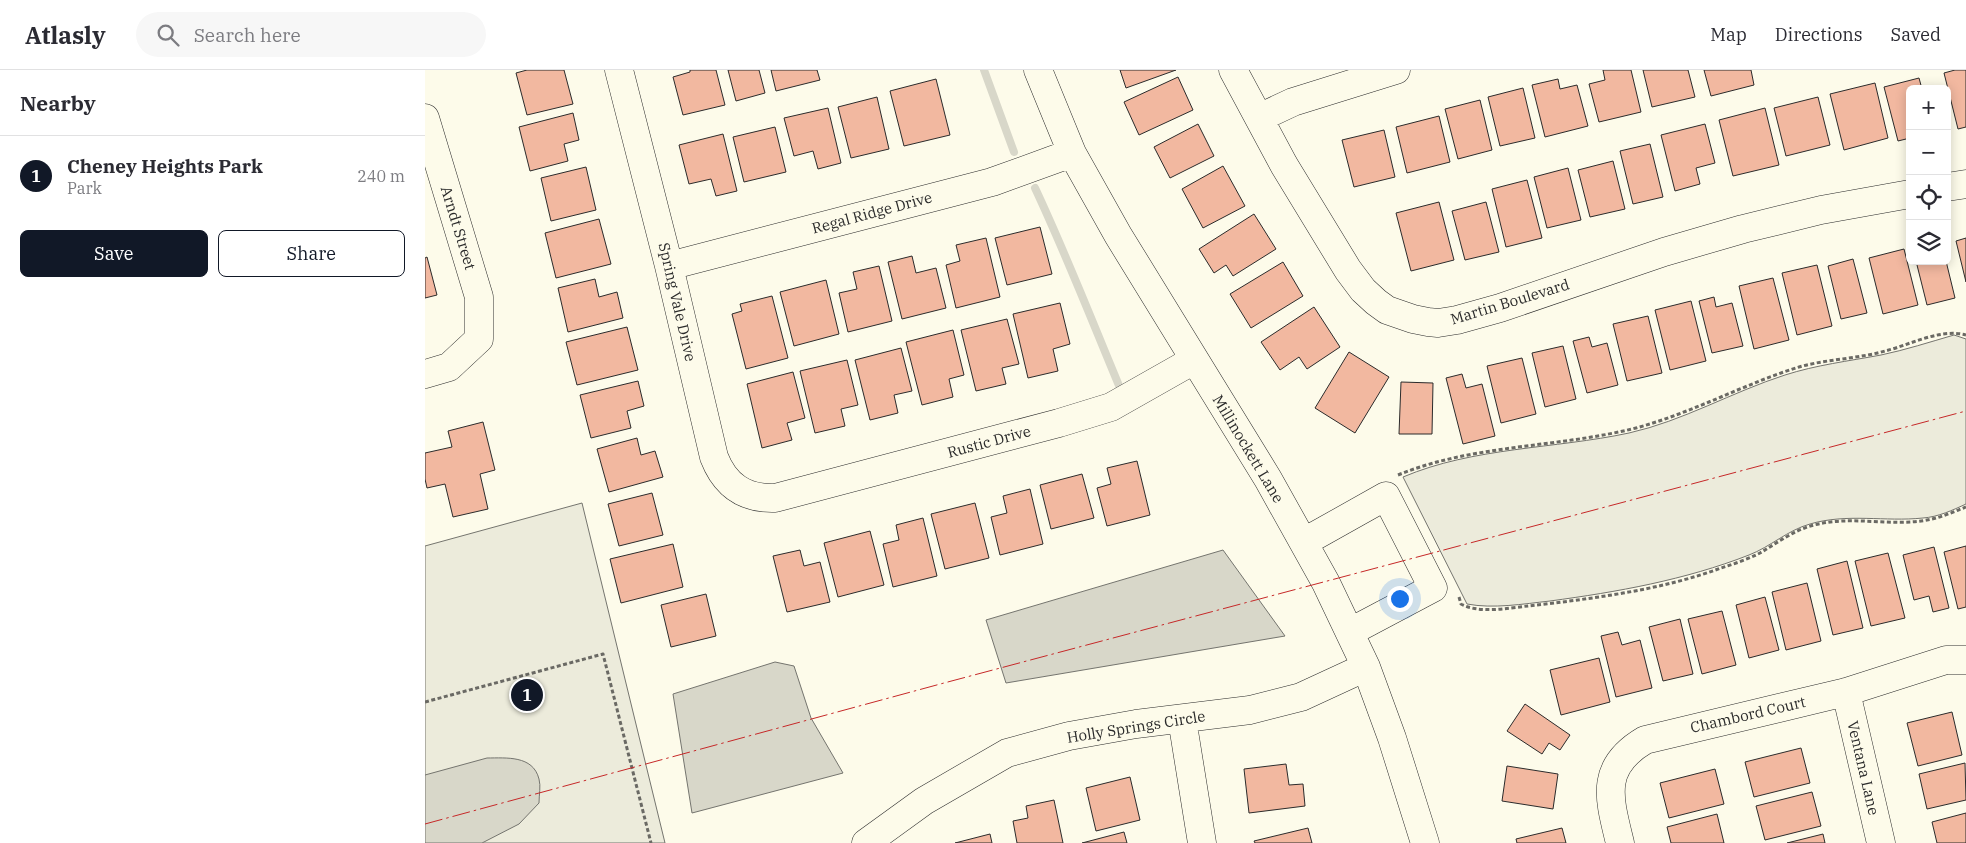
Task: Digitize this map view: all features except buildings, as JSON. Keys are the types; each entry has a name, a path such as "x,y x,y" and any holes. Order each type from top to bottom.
{"street":[{"name":"Spring Vale Drive","path":"619,70 669,266 714,457 726,480 736,489 748,495 775,498"},
{"name":"Millinockett Lane","path":"1037,70 1072,153 1118,235 1268,479 1326,582 1366,667 1392,738 1425,843"},
{"name":"Martin Boulevard","path":"1233,70 1285,165 1348,270 1363,290 1387,310 1428,322 1438,323 1457,320 1500,308 1664,252 1743,229 1821,210 1906,195"},
{"path":"1259,118 1293,102 1396,70"},
{"name":"Arndt Street","path":"425,118 479,297 479,339 449,367 425,374"},
{"name":"Regal Ridge Drive","path":"669,266 983,184 1072,153"},
{"path":"1951,186 1966,184"},
{"name":"Rustic Drive","path":"775,498 1059,423 1111,407 1194,360"},
{"path":"1304,542 1386,496 1433,588 1350,632"},
{"name":"Chambord Court","path":"1620,843 1610,804 1609,790 1617,763 1633,746 1645,740 1846,692 1946,660 1966,660"},
{"name":"Holly Springs Circle","path":"866,843 924,801 1007,753 1069,736 1136,724 1250,710 1301,697 1366,667"},
{"name":"Ventana Lane","path":"1846,692 1881,843"},
{"path":"1182,719 1202,843"}],"path":[{"path":"1395,476 1422,465 1467,454 1551,444 1636,428 1678,415 1801,367 1885,352 1951,333 1966,335"},
{"path":"1459,597 1461,604 1469,608 1484,608 1560,602 1605,596 1656,586 1720,569 1758,554 1796,532 1812,526 1844,520 1925,521 1966,507"},
{"path":"425,702 603,654 651,843"}],"shaded area":[{"path":"1954,335 1966,339 1966,504 1934,516 1909,519 1852,518 1824,521 1794,530 1749,555 1676,578 1600,594 1508,606 1487,606 1467,604 1403,477 1430,467 1486,454 1601,438 1649,428 1785,375 1890,353"},
{"path":"582,503 665,843 425,843 425,546"},
{"path":"1223,550 1285,636 1006,683 986,620"},
{"path":"775,662 794,666 811,718 843,773 692,813 673,694"},
{"path":"487,758 510,758 525,762 531,766 536,771 539,779 539,803 519,824 482,843 425,843 425,775"}],"waterway":[{"path":"984,70 1014,152"},
{"path":"1035,188 1120,388"}],"power":[{"path":"425,824 944,683 1966,411"}],"place":[{"name":"Cheney Heights Park","path":"527,695"}]}
